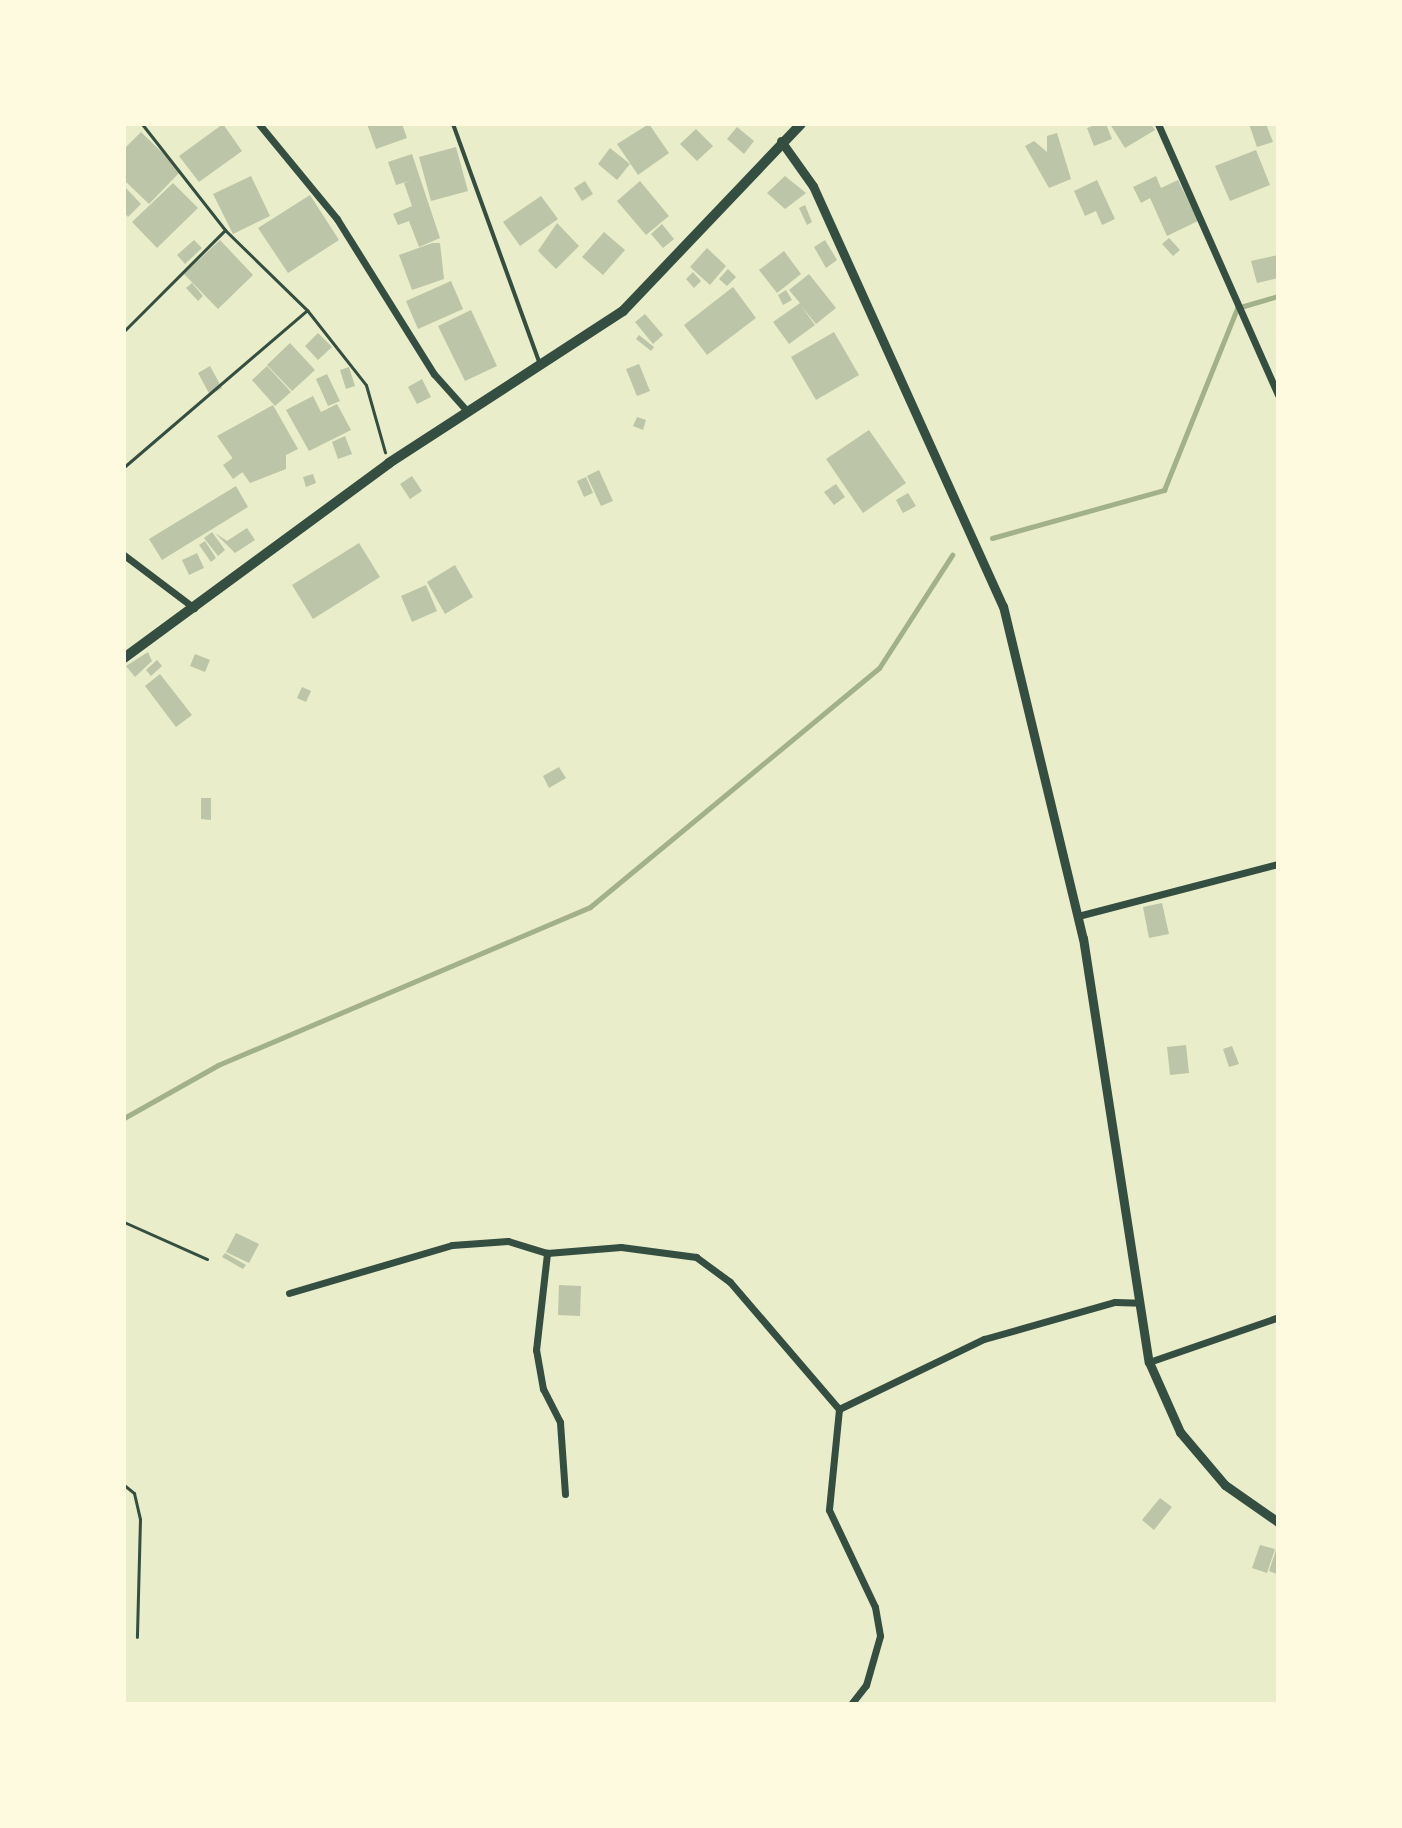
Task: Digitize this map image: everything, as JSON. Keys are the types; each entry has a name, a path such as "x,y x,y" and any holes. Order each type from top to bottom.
{"main road":[{"path":"124,658 389,463 623,311 781,141 801,124"}],"street":[{"path":"259,124 337,219 434,374 468,412"},
{"path":"1158,124 1278,395"},
{"path":"781,141 813,186 1003,606 1078,916 1149,1362 1180,1432 1225,1485 1278,1522"},
{"path":"124,555 194,608"},
{"path":"1078,916 1278,864"},
{"path":"289,1293 452,1245 508,1241 547,1253 621,1247 696,1257 741,1293 839,1409 829,1510 875,1607 880,1636 866,1685 851,1704"},
{"path":"547,1253 536,1350 560,1422 565,1494"},
{"path":"839,1409 984,1339 1100,1306 1140,1303"},
{"path":"1149,1362 1276,1318"}],"lane":[{"path":"453,124 541,367"}],"path":[{"path":"142,124 225,230 307,310 366,385 389,463"},
{"path":"124,331 225,230"},
{"path":"124,467 307,310"},
{"path":"124,1222 207,1259"},
{"path":"124,1485 134,1493 140,1519 137,1637"}],"building":[{"path":"223,124 242,151 199,182 179,156"},
{"path":"367,124 402,124 407,138 376,149"},
{"path":"649,124 669,153 638,175 617,144"},
{"path":"1106,124 1112,139 1094,146 1087,128"},
{"path":"1110,124 1151,124 1155,130 1125,148"},
{"path":"1249,124 1266,124 1273,142 1257,147"},
{"path":"737,127 754,141 744,154 727,139"},
{"path":"696,129 713,146 697,161 680,144"},
{"path":"141,132 181,171 149,204 124,180 124,149"},
{"path":"1057,133 1071,179 1049,188 1025,146 1034,141 1047,152 1047,136"},
{"path":"456,147 468,191 431,201 419,157"},
{"path":"610,148 630,164 617,180 598,164"},
{"path":"1256,150 1270,185 1230,201 1215,166"},
{"path":"412,154 440,238 419,247 409,221 398,225 393,214 412,206 404,183 412,180 396,185 388,162"},
{"path":"251,176 270,216 233,234 213,194"},
{"path":"785,176 806,193 785,209 767,193"},
{"path":"1156,176 1161,188 1178,180 1198,221 1167,236 1150,198 1141,203 1133,187"},
{"path":"1097,180 1115,219 1102,225 1096,211 1085,216 1074,191"},
{"path":"585,181 593,194 582,201 574,188"},
{"path":"640,181 669,216 646,235 617,201"},
{"path":"173,183 198,208 157,248 132,222"},
{"path":"124,186 141,204 128,217 124,212"},
{"path":"310,195 339,240 288,273 258,228"},
{"path":"541,196 558,219 520,246 503,222"},
{"path":"805,205 812,222 807,225 799,208"},
{"path":"557,223 579,246 556,269 538,251"},
{"path":"662,224 674,239 663,248 651,234"},
{"path":"604,232 625,250 603,275 582,257"},
{"path":"1169,238 1180,250 1173,256 1162,244"},
{"path":"194,240 202,248 185,264 177,255"},
{"path":"220,240 253,275 218,309 184,274"},
{"path":"825,240 837,260 826,268 814,247"},
{"path":"440,243 444,279 412,290 399,255"},
{"path":"707,248 726,266 710,285 690,267"},
{"path":"784,251 801,274 777,293 759,270"},
{"path":"1278,255 1278,278 1257,283 1251,261"},
{"path":"728,269 736,277 727,286 719,279"},
{"path":"693,272 701,281 694,288 686,279"},
{"path":"809,274 836,308 816,324 801,306 815,325 789,344 773,322 800,303 789,290"},
{"path":"451,281 463,309 418,329 406,301"},
{"path":"192,283 203,296 198,301 186,288"},
{"path":"733,287 756,318 707,355 684,325"},
{"path":"786,290 792,300 783,305 778,295"},
{"path":"471,310 497,366 465,381 438,326"},
{"path":"645,314 663,335 653,344 635,322"},
{"path":"834,332 859,375 816,400 791,357"},
{"path":"318,333 332,347 318,360 305,346"},
{"path":"639,335 654,347 651,351 636,339"},
{"path":"290,343 315,370 292,391 267,365"},
{"path":"639,364 650,391 637,396 626,369"},
{"path":"210,366 222,388 210,395 198,373"},
{"path":"267,366 291,392 275,406 252,380"},
{"path":"349,367 355,386 346,389 340,370"},
{"path":"327,374 340,401 328,406 316,379"},
{"path":"422,379 431,397 417,404 408,387"},
{"path":"313,396 321,412 337,404 351,430 309,451 286,410"},
{"path":"273,405 298,449 286,455 286,469 250,483 217,436"},
{"path":"637,417 646,420 643,430 633,426"},
{"path":"869,430 906,483 863,513 826,459"},
{"path":"345,436 352,454 338,459 332,442"},
{"path":"234,457 244,471 233,479 223,465"},
{"path":"599,470 613,501 601,506 587,476"},
{"path":"313,474 316,483 306,487 303,477"},
{"path":"412,476 422,491 410,499 400,484"},
{"path":"586,477 593,493 584,497 577,481"},
{"path":"836,484 845,497 834,505 824,492"},
{"path":"236,486 248,507 162,560 149,539"},
{"path":"908,493 916,506 903,513 896,500"},
{"path":"247,528 255,540 235,553 215,533 227,541"},
{"path":"212,532 225,550 218,556 204,538"},
{"path":"205,541 216,558 211,562 199,545"},
{"path":"359,543 380,577 313,619 292,585"},
{"path":"197,553 204,568 189,575 182,560"},
{"path":"455,565 473,597 445,614 427,582"},
{"path":"426,585 437,611 412,622 401,596"},
{"path":"148,652 152,661 135,677 126,666"},
{"path":"195,654 210,660 205,672 190,666"},
{"path":"157,660 162,666 151,676 146,670"},
{"path":"160,674 192,715 176,727 145,686"},
{"path":"302,687 311,691 306,702 297,698"},
{"path":"559,767 566,778 549,788 543,776"},
{"path":"201,798 211,798 211,820 201,819"},
{"path":"1162,903 1169,934 1149,938 1143,907"},
{"path":"1186,1045 1189,1073 1170,1075 1167,1047"},
{"path":"1232,1046 1239,1064 1229,1067 1223,1049"},
{"path":"236,1233 259,1244 249,1263 226,1252"},
{"path":"225,1253 246,1265 243,1269 222,1257"},
{"path":"559,1285 581,1286 580,1316 558,1315"},
{"path":"1160,1498 1172,1507 1154,1530 1142,1520"},
{"path":"1260,1545 1275,1549 1267,1573 1252,1568"},
{"path":"1278,1551 1277,1574 1269,1571"}],"waterway":[{"path":"992,538 1164,490 1237,308 1278,296"},
{"path":"124,1118 218,1065 590,907 879,668 952,555"}]}
